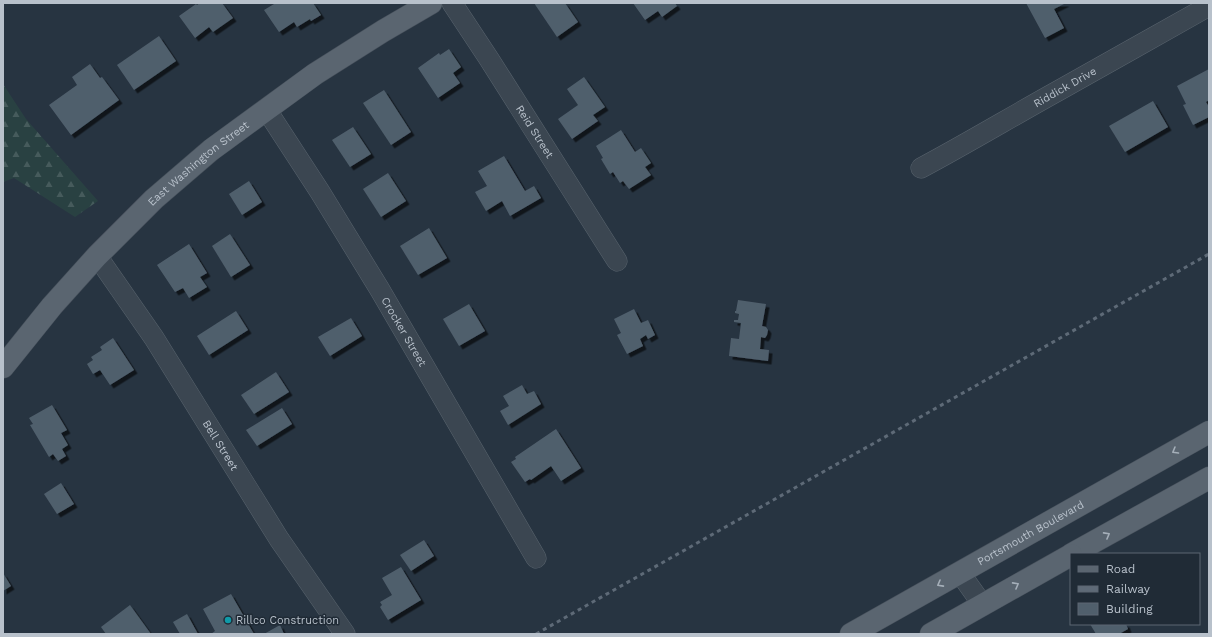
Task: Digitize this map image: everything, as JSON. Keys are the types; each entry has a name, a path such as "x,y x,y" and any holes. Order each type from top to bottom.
{"main road":[{"name":"East Washington Street","path":"3,367 52,306 97,256 154,199 211,150 315,74 431,3"},
{"name":"Portsmouth Boulevard","path":"851,634 1209,432"},
{"path":"1074,553 1209,478"},
{"path":"931,634 1070,555"}],"street":[{"name":"Reid Street","path":"452,3 498,72 617,261"},
{"name":"Riddick Drive","path":"921,168 1209,6"},
{"name":"Crocker Street","path":"266,109 320,192 380,290 536,558"},
{"name":"Bell Street","path":"97,256 154,338 280,539 345,634"},
{"path":"960,573 982,604"}],"green space":[{"path":"3,84 26,119 98,201 75,217 14,178 3,182"}],"building":[{"path":"200,3 222,3 233,18 213,32 209,27 195,38 179,16 196,4 197,5"},
{"path":"274,3 313,3 321,15 311,21 310,19 297,27 294,22 279,32 264,10"},
{"path":"534,3 565,3 578,22 557,37"},
{"path":"633,3 675,3 677,6 662,17 658,11 645,20"},
{"path":"1026,3 1066,3 1054,9 1064,28 1045,38"},
{"path":"159,36 176,61 134,90 117,65"},
{"path":"449,49 461,67 453,73 460,83 438,98 418,68 439,53 440,55"},
{"path":"90,64 119,100 71,135 49,105 77,85 72,77"},
{"path":"1209,69 1209,100 1206,102 1209,107 1209,117 1193,125 1183,105 1186,104 1177,86"},
{"path":"584,77 605,107 593,115 598,121 572,139 558,119 578,105 567,89"},
{"path":"384,90 411,132 391,145 363,103"},
{"path":"1153,101 1168,127 1125,152 1109,126"},
{"path":"353,127 371,154 350,167 332,140"},
{"path":"621,130 635,152 641,148 651,163 645,167 651,175 629,189 623,181 620,183 613,172 610,174 601,159 603,158 596,146"},
{"path":"504,156 525,191 534,186 541,198 510,216 502,201 486,211 475,192 487,186 478,171"},
{"path":"388,173 406,201 381,217 363,189"},
{"path":"249,181 262,202 242,215 229,194"},
{"path":"429,228 447,258 418,275 400,246"},
{"path":"230,234 250,265 231,277 212,246"},
{"path":"189,244 207,273 200,277 207,287 189,298 183,288 175,292 157,265"},
{"path":"738,300 766,304 762,326 766,327 768,330 765,338 761,337 760,349 769,350 768,361 729,356 731,338 739,339 741,323 734,322 734,320 738,320 739,314 735,313 735,311"},
{"path":"469,304 485,331 459,346 443,319"},
{"path":"634,309 641,323 648,320 655,335 648,339 646,335 640,339 643,346 627,354 617,335 621,333 614,319"},
{"path":"236,311 248,330 209,355 197,336"},
{"path":"351,318 362,336 330,356 318,337"},
{"path":"113,338 134,370 110,385 100,370 93,374 87,364 93,360 91,357 102,350 100,347"},
{"path":"276,372 289,392 254,414 241,395"},
{"path":"522,385 527,394 534,391 541,404 508,425 500,411 509,406 503,396"},
{"path":"52,405 67,430 61,433 68,445 62,449 66,456 58,461 53,454 49,457 30,425 33,424 29,418"},
{"path":"282,408 292,424 257,446 246,430"},
{"path":"556,429 581,468 561,481 551,466 531,480 530,479 525,482 511,462 516,459 515,457"},
{"path":"61,483 74,504 57,514 44,494"},
{"path":"424,540 434,556 411,571 400,555"},
{"path":"401,567 421,600 388,620 380,607 382,605 380,602 392,595 382,578"},
{"path":"3,573 11,586 3,591"},
{"name":"Rillco Construction","path":"231,594 254,634 211,634 215,631 203,609"},
{"path":"130,605 151,634 106,634 101,627"},
{"path":"187,614 198,634 180,634 173,622"},
{"name":"Rillco Construction","path":"280,625 284,634 264,634"},
{"path":"1091,625 1126,625 1128,629 1119,634 1096,634"}],"railway":[{"path":"536,634 1209,254"}],"place":[{"name":"Rillco Construction","path":"228,620"}]}
